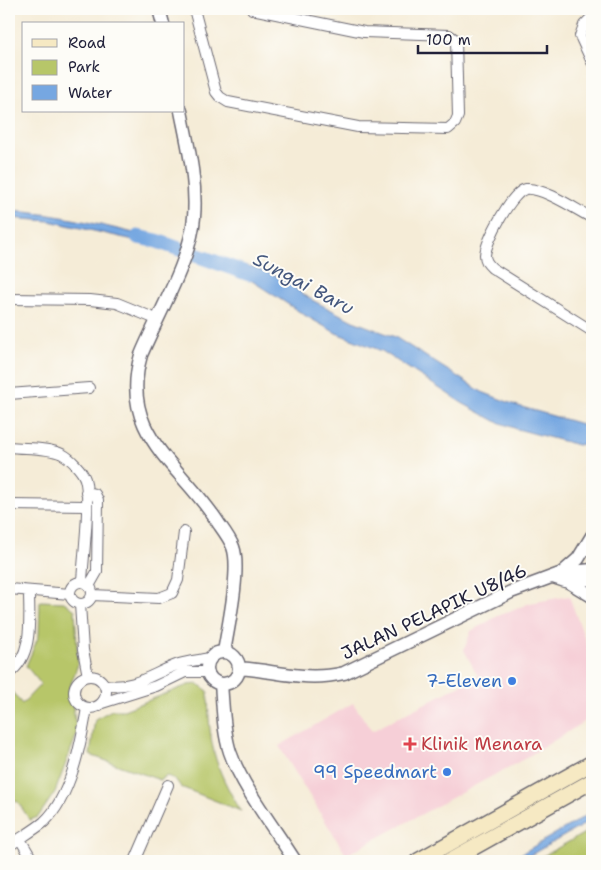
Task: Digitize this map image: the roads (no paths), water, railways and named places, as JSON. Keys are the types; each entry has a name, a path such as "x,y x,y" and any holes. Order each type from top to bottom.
{"main road":[{"path":"418,861 592,763"},
{"path":"449,861 592,781"}],"street":[{"path":"159,9 162,22"},
{"path":"194,9 214,85 220,98 240,105 358,127 448,129 458,116 458,52 456,40 449,35 364,32 252,9"},
{"path":"592,17 584,25 580,36 592,62"},
{"path":"182,112 193,180 194,219 186,250 175,279 156,319 137,368 137,406 144,428 152,442 212,513 233,546 236,564 224,652"},
{"path":"592,218 536,190 524,189 511,200 490,240 485,256 487,263 492,268 592,331"},
{"path":"9,299 90,300 117,303 156,319"},
{"path":"9,394 46,393 89,388"},
{"path":"9,447 51,451 64,455 84,475 86,492 87,587 88,602 80,604 73,601 70,594 74,584 87,587 159,598 172,593 178,580 184,532"},
{"path":"86,492 96,494 98,500 97,572 87,587"},
{"path":"9,505 86,506"},
{"path":"592,536 592,574"},
{"path":"592,536 578,559 560,577 584,589 592,596"},
{"name":"JALAN PELAPIK U8/46","path":"239,668 318,678 344,673 493,600 560,577 592,570"},
{"name":"JALAN PELAPIK U8/46","path":"560,577 592,579"},
{"path":"9,590 70,594"},
{"path":"9,673 20,661 29,635 29,591"},
{"path":"80,604 83,650 88,676"},
{"path":"105,685 122,687 134,684 180,664 210,658 217,653 224,652 233,656 239,668 234,680 221,684 213,680 208,672 210,658"},
{"path":"102,703 106,692 105,685 99,678 88,676 78,680 74,694 78,703 87,708 95,708 102,703 156,686 186,672 208,672"},
{"path":"221,684 230,752 246,782 295,861"},
{"path":"9,846 44,821 55,809 74,768 87,708"},
{"path":"136,861 168,785"},
{"path":"20,839 34,861"}],"water":[{"path":"9,211 28,212 103,225 158,239 156,245 49,221 9,218"},
{"path":"232,264 254,267 277,276 312,300 353,321 395,337 482,392 518,406 592,427 592,442 578,445 517,429 495,421 462,403 382,351 336,333 306,316 249,279 230,270"},
{"path":"592,812 592,820 520,861 509,861"}],"waterway":[{"name":"Sungai Baru","path":"138,237 157,241 249,274"}],"place":[{"name":"7-Eleven","path":"512,681"},
{"name":"Klinik Menara","path":"410,744"},
{"name":"99 Speedmart","path":"447,772"}]}
